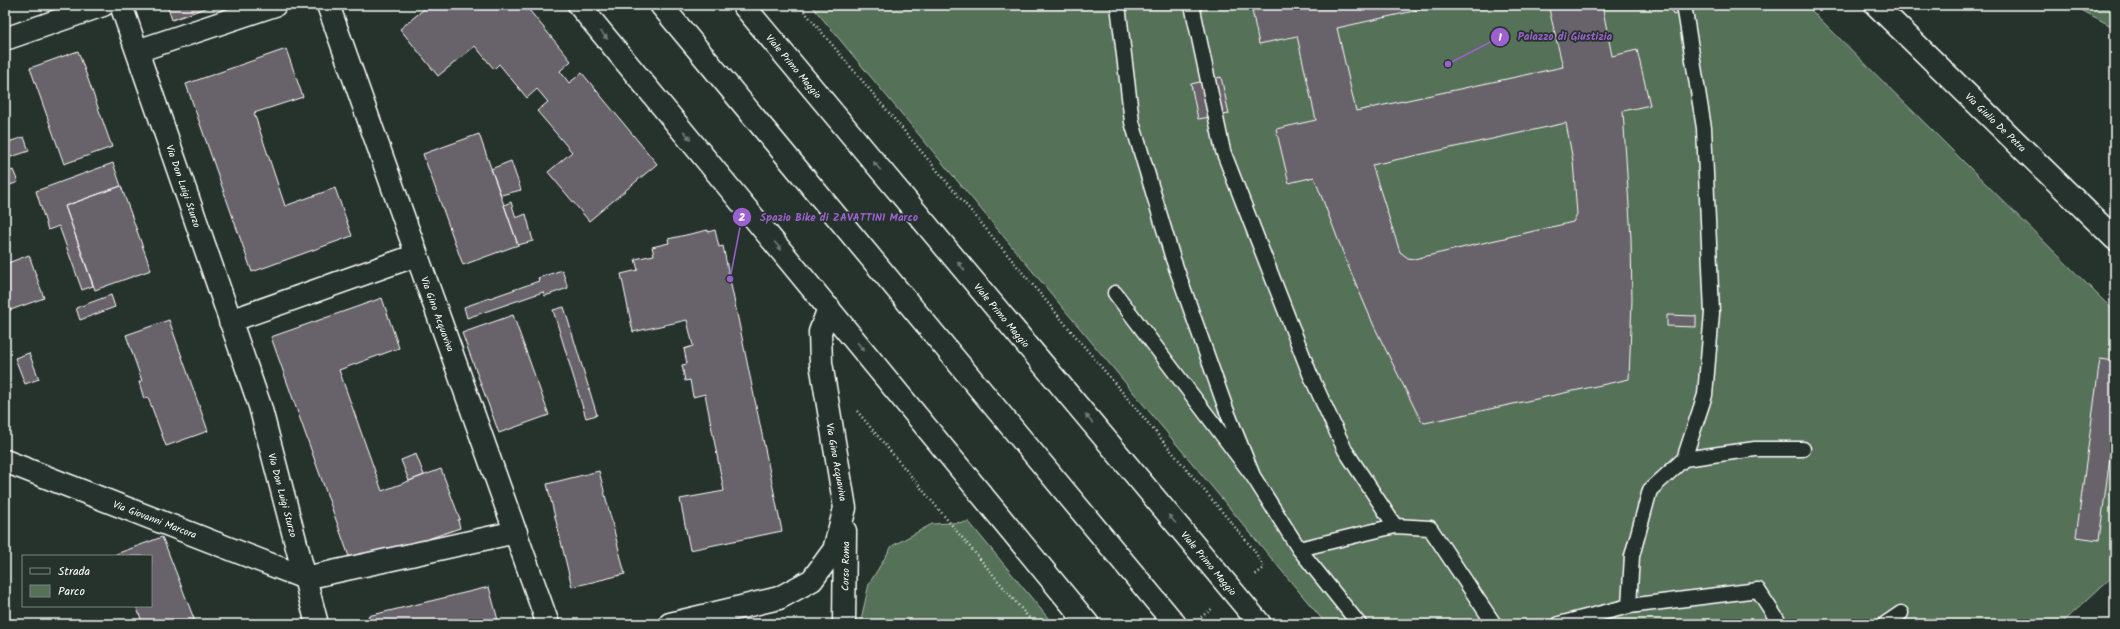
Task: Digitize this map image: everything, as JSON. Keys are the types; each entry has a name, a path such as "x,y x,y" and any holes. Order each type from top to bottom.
{"street":[{"path":"5,39 103,5"},
{"name":"Via Don Luigi Sturzo","path":"121,5 260,406 317,624"},
{"path":"137,51 275,5"},
{"name":"Via Gino Acquaviva","path":"328,5 548,624"},
{"path":"579,5 1088,624"},
{"path":"660,5 1175,624"},
{"name":"Viale Primo Maggio","path":"743,5 1260,624"},
{"name":"Via Giulio De Petra","path":"1876,5 2115,239"},
{"path":"230,321 417,255"},
{"name":"Via Gino Acquaviva","path":"670,624 779,598 812,580 834,550 845,508 821,364 820,332 829,308"},
{"name":"Via Giovanni Marcora","path":"5,461 305,578"},
{"name":"Corso Roma","path":"844,624 845,508"},
{"path":"305,578 516,532"}],"lane":[{"path":"1118,5 1132,122 1173,259 1226,408 1253,476"},
{"path":"1192,5 1226,158 1310,374 1345,450 1395,526"},
{"path":"1630,606 1632,556 1650,490 1684,459 1706,395 1712,313 1704,128 1684,5"},
{"path":"1115,293 1253,476 1299,549 1359,624"},
{"path":"1684,459 1755,449 1803,449"},
{"path":"1299,549 1395,526 1430,528 1494,624"},
{"path":"1559,624 1630,606 1758,590 1780,624"},
{"path":"1885,624 1901,613"}],"path":[{"path":"800,5 1254,550 1264,568 1199,619"},
{"path":"853,405 1034,624"}],"green space":[{"path":"811,5 1806,5 2115,312 2115,574 2061,624 1326,624"},
{"path":"2072,5 2115,5 2115,28"},
{"path":"969,522 1053,624 860,624 869,584 892,546 932,524"}],"building":[{"path":"167,5 214,5 172,20"},
{"path":"429,5 525,5 571,61 560,71 569,83 582,73 657,164 589,221 548,172 572,152 537,111 548,102 537,89 527,98 499,64 494,69 475,46 438,76 400,29"},
{"path":"1251,5 1441,5 1337,28 1356,111 1563,67 1548,5 1602,5 1612,56 1637,50 1650,105 1623,111 1631,238 1632,300 1629,379 1425,423 1421,421 1374,326 1347,263 1314,177 1289,183 1276,129 1316,120 1297,36 1259,44","holes":["1566,123 1573,161 1577,214 1573,222 1414,259 1408,258 1400,252 1372,165"]},
{"path":"1671,5 1704,5 1705,7 1673,15"},
{"path":"286,49 303,97 254,113 285,206 335,188 352,236 252,272 186,84"},
{"path":"78,51 112,147 64,164 30,68"},
{"path":"1221,77 1229,114 1198,119 1191,84"},
{"path":"479,134 518,245 463,265 423,154"},
{"path":"24,137 29,151 5,159 5,143"},
{"path":"511,161 521,190 501,195 491,169"},
{"path":"113,163 121,186 65,206 93,286 82,290 59,226 48,230 36,191"},
{"path":"13,170 18,182 5,187 5,173"},
{"path":"121,186 151,270 95,290 65,206"},
{"path":"511,202 516,218 526,214 533,241 518,245 504,205"},
{"path":"5,222 11,239 5,241"},
{"path":"708,230 708,232 715,230 719,247 723,246 782,531 690,550 680,499 724,491 705,394 693,397 690,380 685,381 682,365 687,364 684,349 693,346 687,320 633,332 621,274 638,270 635,259 654,255 652,247 669,243 668,239"},
{"path":"29,255 44,298 5,312 5,264"},
{"path":"562,270 568,288 545,296 543,292 467,318 464,307 539,281 538,278"},
{"path":"111,295 115,307 80,320 76,308"},
{"path":"382,298 399,348 339,370 382,491 441,469 460,519 458,520 460,528 352,565 271,337"},
{"path":"564,307 597,415 586,418 553,310"},
{"path":"513,315 549,415 499,433 462,333"},
{"path":"1667,315 1696,316 1696,327 1667,326"},
{"path":"169,320 208,431 166,446 148,397 144,399 139,382 142,381 126,335"},
{"path":"29,353 39,379 25,384 15,358"},
{"path":"2100,359 2115,361 2115,418 2099,540 2076,537"},
{"path":"416,454 424,475 409,481 401,460"},
{"path":"599,471 625,574 572,587 547,484"},
{"path":"162,537 196,624 143,624 136,607 152,607 152,555 116,554"},
{"path":"489,587 499,624 370,624 368,616"}],"place":[{"name":"Palazzo di Giustizia","path":"1448,64"},
{"name":"Spazio Bike di ZAVATTINI Marco","path":"730,279"}]}
